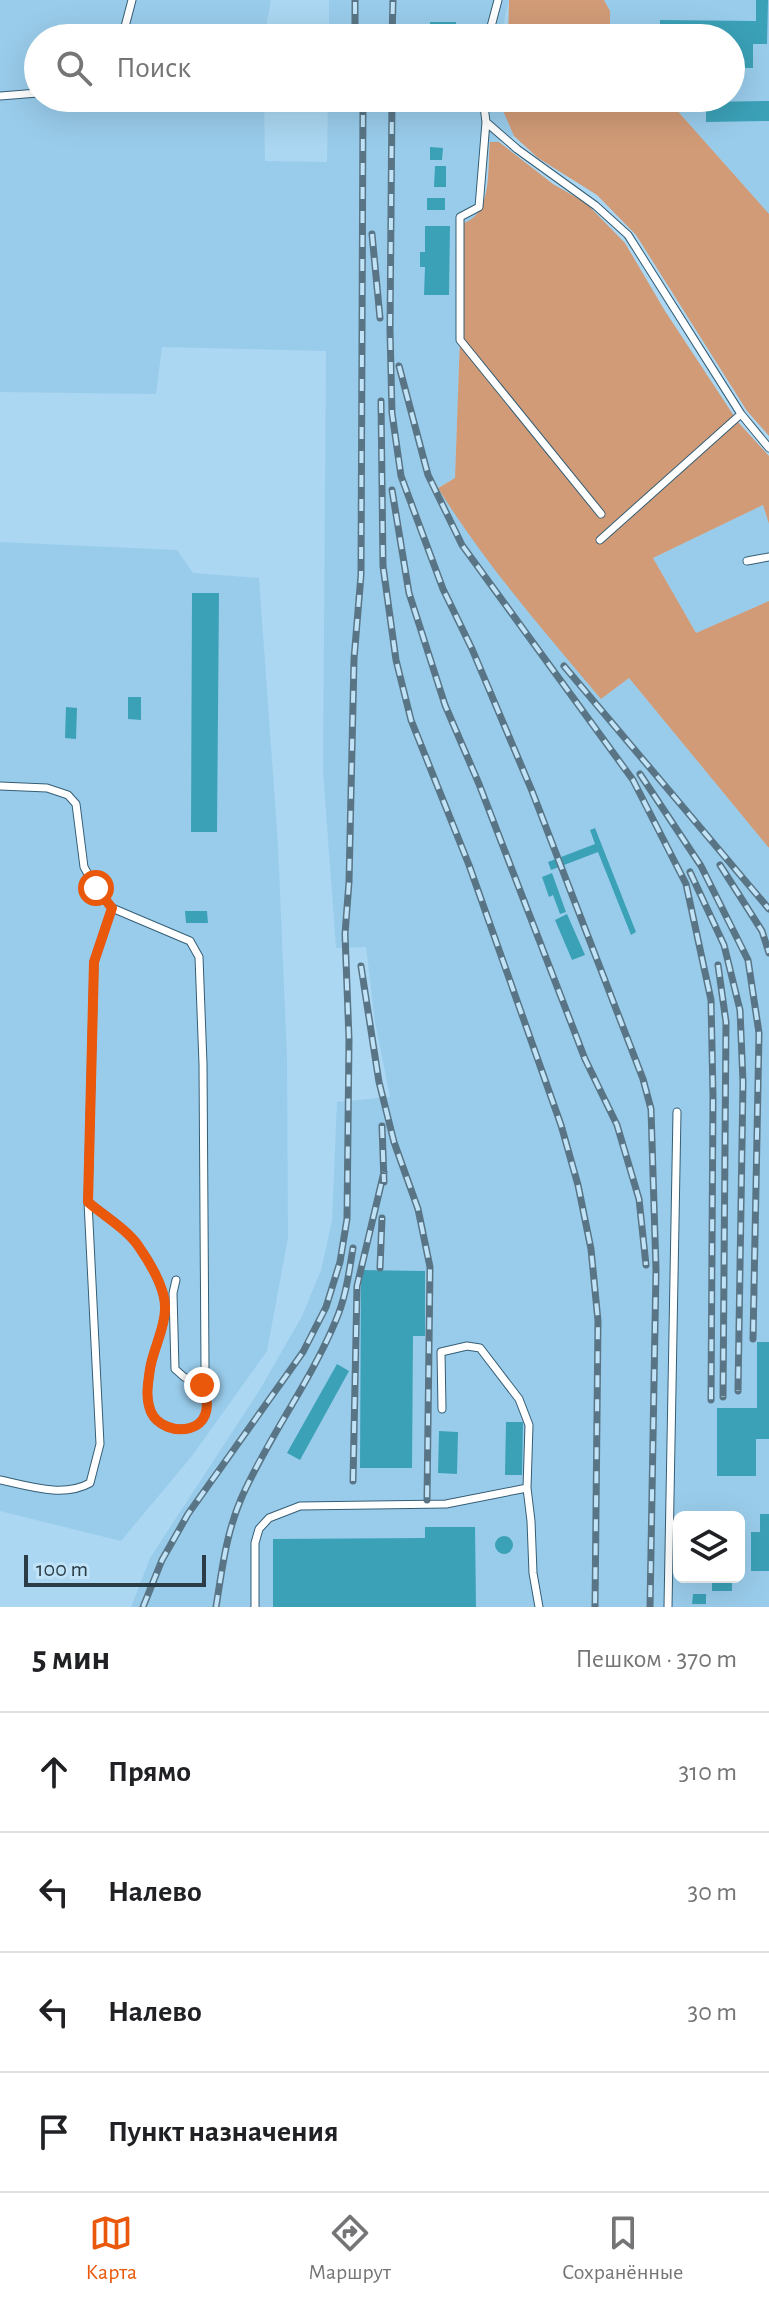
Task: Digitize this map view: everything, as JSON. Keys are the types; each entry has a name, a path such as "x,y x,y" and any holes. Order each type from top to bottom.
{"lane":[{"path":"126,24 132,0"},
{"path":"492,24 498,0"},
{"path":"0,96 24,94"},
{"path":"485,112 479,207 460,217 460,340 601,514"},
{"path":"486,122 517,149 596,206 628,235 741,414 769,448"},
{"path":"600,540 741,414"},
{"path":"747,561 769,557"},
{"path":"0,786 47,788 68,795 76,804 84,867 112,908 190,941 199,957 203,1064 205,1367"},
{"path":"0,1480 42,1489 77,1490 90,1483 97,1466 100,1444 88,1202 94,962 112,908"},
{"path":"668,1607 677,1112"},
{"path":"88,1202 138,1245 162,1290 165,1309 146,1395 152,1415 168,1427 182,1429 195,1426 206,1417 209,1400 202,1385 175,1369 173,1293 176,1280"},
{"path":"442,1409 441,1352 467,1346 480,1348 519,1399 529,1425 527,1488 533,1573 539,1607"},
{"path":"255,1607 255,1543 259,1529 269,1518 280,1513 300,1506 332,1504 446,1504 527,1488"}],"shaded area":[{"path":"0,0 271,0 267,24 24,24 24,112 264,112 265,161 327,162 328,112 504,112 514,136 490,142 483,207 475,220 464,224 455,478 438,487 601,699 629,678 769,848 769,1607 131,1607 150,1558 259,1391 302,1316 321,1270 332,1221 337,1102 390,1097 375,1022 366,947 336,948 323,770 326,351 162,347 156,394 0,392"},
{"path":"329,0 509,0 503,24 329,24"},
{"path":"509,0 604,0 610,11 610,24 508,24"},
{"path":"604,0 769,0 769,214 678,112 745,112 745,24 610,24 610,11"},
{"path":"504,112 678,112 769,214 769,436 747,411 636,235 597,195 538,158 514,136"},
{"path":"490,142 499,142 553,184 586,203 625,243 665,311 738,422 769,456 769,524 763,505 653,558 696,633 769,601 769,848 629,678 601,699 495,570 438,488 455,478 464,223 480,210 484,200"},
{"path":"763,505 769,524 769,601 696,633 653,558"},
{"path":"0,542 177,550 193,573 259,578 278,845 287,1057 288,1238 267,1351 192,1456 121,1541 0,1511"}],"building":[{"path":"756,0 768,0 767,44 753,44 753,68 745,68 745,24 660,24 660,20 756,21"},
{"path":"430,22 456,22 456,24"},
{"path":"745,101 769,101 769,121 706,122 706,112 745,112"},
{"path":"430,147 443,148 442,160 430,160"},
{"path":"435,166 446,166 446,187 434,187"},
{"path":"427,198 445,198 445,210 427,210"},
{"path":"425,226 450,226 449,295 424,295 425,267 420,267 420,252 425,252"},
{"path":"192,593 219,593 217,832 191,832"},
{"path":"128,697 141,697 141,720 128,719"},
{"path":"66,707 77,708 76,739 65,738"},
{"path":"595,828 636,932 631,935 598,852 551,870 548,862 595,844 590,830"},
{"path":"552,873 566,912 560,914 553,895 549,897 542,877"},
{"path":"185,911 207,911 208,923 186,923"},
{"path":"567,914 585,955 572,960 555,920"},
{"path":"361,1270 425,1271 425,1336 413,1336 412,1468 360,1468"},
{"path":"757,1342 769,1342 769,1439 756,1439 756,1476 717,1476 717,1408 757,1408"},
{"path":"337,1364 349,1371 300,1460 287,1453"},
{"path":"506,1422 523,1422 522,1475 505,1475"},
{"path":"439,1431 458,1432 457,1474 438,1473"},
{"path":"760,1514 769,1514 769,1571 751,1571 751,1532 760,1532"},
{"path":"425,1527 475,1527 476,1607 273,1607 273,1539 425,1538"},
{"path":"504,1536 513,1545 504,1554 495,1545"},
{"path":"712,1583 732,1583 732,1591 712,1591"},
{"path":"693,1594 706,1594 706,1604 692,1604"}],"railway":[{"path":"355,0 355,24"},
{"path":"392,24 393,0"},
{"path":"143,1607 162,1560 188,1514 303,1352 326,1307 340,1262 347,1219 349,1039 345,934 354,659 361,575 363,112"},
{"path":"392,112 392,413 401,476 443,589 532,791 643,1079 651,1109 656,1270 650,1607"},
{"path":"372,234 380,318"},
{"path":"399,366 428,475 462,545 633,780 686,884 711,1000 711,1400"},
{"path":"381,401 383,566 396,660 411,720 469,865 561,1125 578,1185 591,1249 598,1321 595,1607"},
{"path":"392,490 409,593 445,705 479,784 585,1059 617,1125 639,1199 646,1265"},
{"path":"564,666 769,909"},
{"path":"640,774 701,866 748,960 759,1033 753,1339"},
{"path":"720,865 762,931 769,953"},
{"path":"690,872 724,945 740,1010 743,1082 738,1391"},
{"path":"718,965 726,1022 723,1397"},
{"path":"361,966 379,1082 394,1142 418,1209 430,1267 427,1500"},
{"path":"382,1126 384,1182"},
{"path":"353,1481 357,1286 384,1172"},
{"path":"380,1268 382,1218"},
{"path":"216,1607 225,1552 236,1512 252,1476 326,1343 345,1293 353,1248"}],"route":[{"path":"96,888 112,908 94,962 88,1202 138,1245 162,1290 165,1309 146,1395 152,1415 168,1427 182,1429 195,1426 206,1417 209,1400 202,1385"}]}
